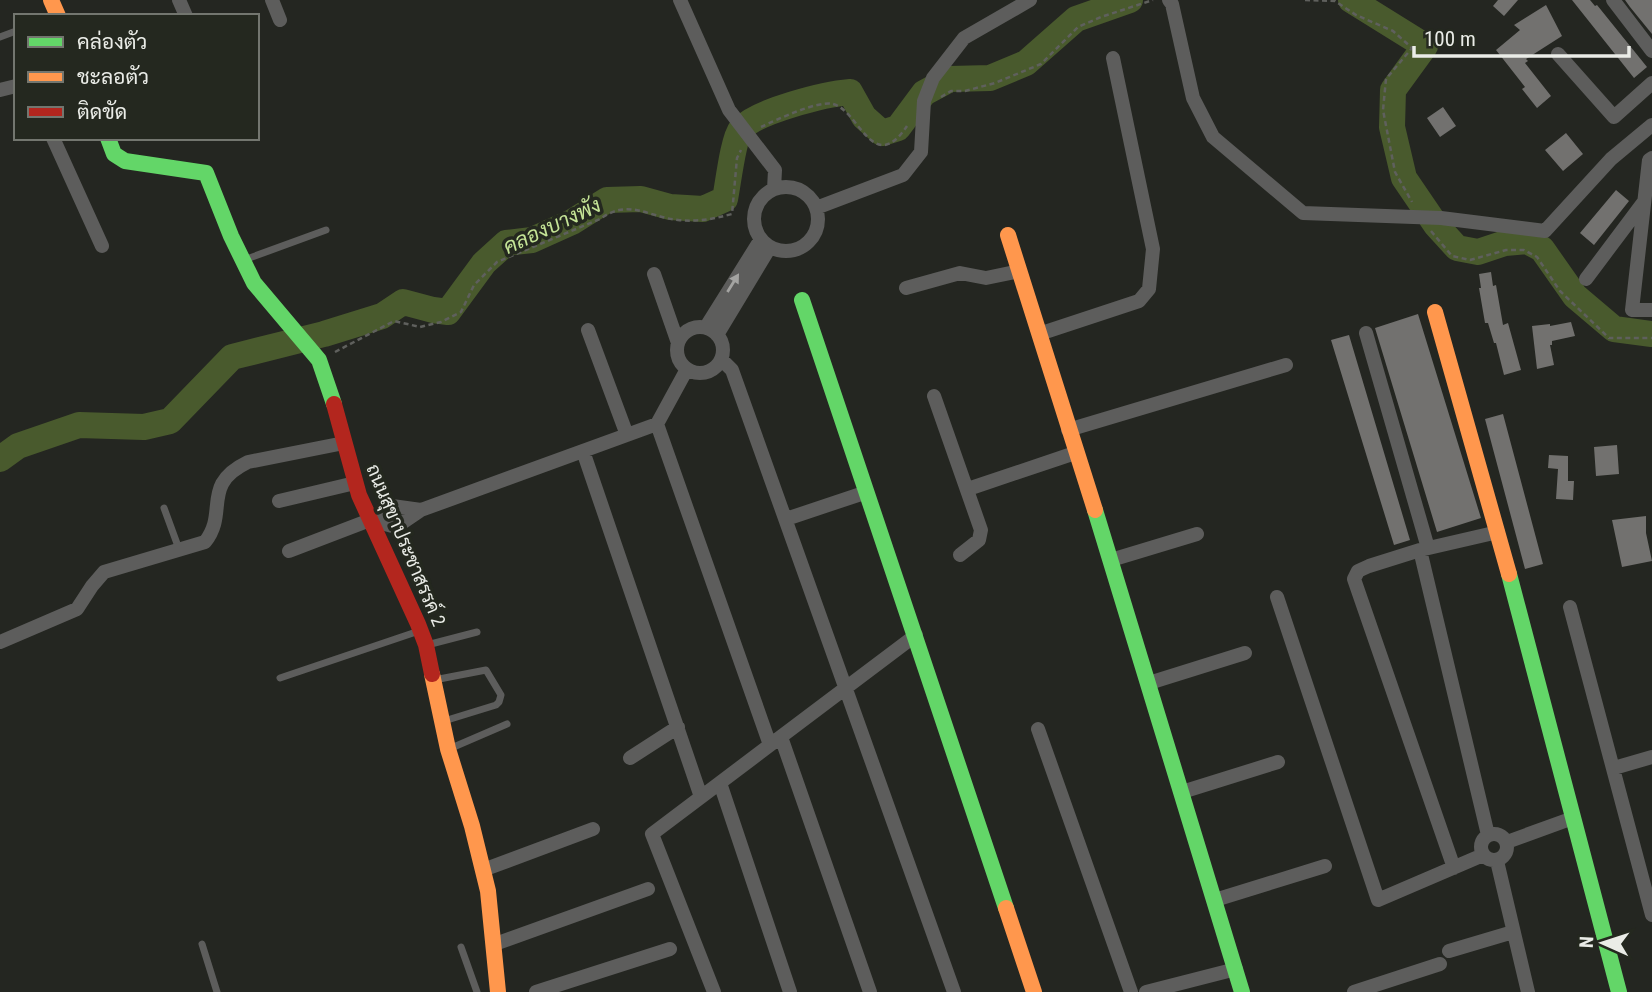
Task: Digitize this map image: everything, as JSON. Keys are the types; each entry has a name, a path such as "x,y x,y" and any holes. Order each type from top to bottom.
{"street":[{"path":"272,0 280,20"},
{"path":"680,0 729,110 775,170 774,189"},
{"path":"816,208 903,175 921,152 924,105 933,78 964,38 1009,5 1030,0"},
{"path":"1169,0 1193,98 1213,137 1303,213 1441,218 1545,231 1611,159 1652,125"},
{"path":"1613,0 1652,51"},
{"path":"1559,54 1614,117 1652,83"},
{"path":"1039,334 1139,301 1149,289 1153,249 1113,58"},
{"path":"54,140 102,246"},
{"name":"ถนนสุขาประชาสรรค์ 2","path":"109,140 118,158 194,168 206,173 254,283 319,360 330,385 355,483 423,638 448,749 483,870 495,944 498,992"},
{"path":"1652,158 1649,160 1632,310 1652,310"},
{"path":"774,189 796,189 808,196 816,208 814,233 803,246 786,251 765,243 754,220 755,211 759,201 774,189"},
{"path":"1586,279 1644,202"},
{"path":"1008,235 1111,560 1242,992"},
{"path":"712,331 765,243"},
{"path":"906,288 960,273 986,278 1020,271"},
{"path":"654,274 678,343 678,358 687,369 703,373 717,366 721,359 723,346 712,331 692,328 678,343"},
{"path":"802,300 1034,992"},
{"path":"1435,312 1498,532 1619,992"},
{"path":"588,330 627,435"},
{"path":"1366,332 1424,549 1488,835"},
{"path":"721,359 732,370 954,992"},
{"path":"1068,430 1286,365"},
{"path":"289,551 370,520 396,527 421,510 657,424 687,369"},
{"path":"934,396 968,489 981,535 979,540 961,555"},
{"path":"657,424 870,992"},
{"path":"0,642 77,609 104,572 205,541 219,486 236,468 248,462 344,443"},
{"path":"583,451 701,797"},
{"path":"968,489 1075,453"},
{"path":"279,501 355,483"},
{"path":"786,519 867,492"},
{"path":"1454,868 1354,579 1358,571 1369,566 1424,549 1498,532"},
{"path":"1111,560 1197,534"},
{"path":"1277,597 1378,900 1454,868 1490,858 1504,857 1508,850 1507,842 1502,836 1488,835 1480,848 1490,858 1528,992"},
{"path":"1570,607 1652,915"},
{"path":"714,992 652,834 916,635"},
{"path":"1149,683 1245,653"},
{"path":"629,758 678,727"},
{"path":"1038,729 1131,992"},
{"path":"1614,768 1652,757"},
{"path":"1182,792 1278,762"},
{"path":"720,783 790,992"},
{"path":"1507,842 1573,818"},
{"path":"483,870 593,829"},
{"path":"1215,900 1325,866"},
{"path":"495,944 648,890"},
{"path":"1448,951 1513,932"},
{"path":"536,992 670,949"},
{"path":"1354,992 1440,964"},
{"path":"1146,992 1203,985 1236,969"}],"lane":[{"path":"243,260 326,230"},
{"path":"164,508 179,549"},
{"path":"280,678 423,638 477,632"},
{"path":"433,680 486,670 501,695 496,705 442,722"},
{"path":"448,749 507,724"},
{"path":"202,944 217,992"},
{"path":"461,947 477,992"}],"path":[{"path":"319,360 394,321 420,327 441,322 461,312 474,285 497,262 600,219 612,211 629,208 675,220 705,222 732,214 737,158 762,126 821,103 832,103 841,107 867,138 883,144 898,139 924,105 951,91 995,83 1041,64 1078,27 1153,0"},
{"path":"1305,0 1335,1 1356,15 1393,31 1412,48 1386,79 1384,110 1395,172 1452,256 1470,260 1506,250 1524,250 1537,257 1560,291 1609,338 1652,338"}],"building":[{"path":"1498,0 1518,0 1504,16 1493,6"},
{"path":"1572,0 1590,0 1597,5 1647,67 1634,78"},
{"path":"1625,0 1652,0 1652,34 1630,7"},
{"path":"1546,5 1562,36 1526,59 1528,61 1525,63 1551,96 1537,108 1522,89 1525,87 1496,50 1520,30 1514,25"},
{"path":"1443,107 1456,126 1440,137 1427,118"},
{"path":"1566,133 1583,154 1563,171 1545,150"},
{"path":"1616,190 1629,201 1594,245 1580,233"},
{"path":"1491,272 1503,325 1508,323 1521,370 1504,375 1496,343 1488,323 1485,323 1479,288 1479,274"},
{"path":"1418,314 1481,518 1437,532 1375,328"},
{"path":"1571,322 1575,336 1552,341 1550,345 1554,365 1537,369 1532,326"},
{"path":"1349,335 1410,540 1394,545 1331,340"},
{"path":"1503,414 1543,564 1525,569 1485,419"},
{"path":"1617,445 1619,474 1596,476 1594,447"},
{"path":"1549,455 1568,456 1568,481 1574,481 1573,500 1556,499 1558,469 1548,468"},
{"path":"1646,516 1646,533 1652,561 1622,567 1612,520"}],"waterway":[{"name":"คลองบางพัง","path":"0,459 18,446 79,425 144,427 170,421 232,357 382,316 403,302 448,312 484,263 506,243 532,240 572,222 607,200 641,199 670,207 703,209 725,199 738,134 749,122 761,116 809,100 850,92 864,117 882,133 898,128 924,93 950,79 990,78 1026,63 1076,19 1130,0"},
{"name":"คลองบางพัง","path":"1351,0 1425,46 1393,90 1392,127 1404,178 1436,225 1457,248 1478,252 1505,243 1527,241 1542,249 1575,296 1614,329 1652,334"}],"traffic: fast":[{"path":"109,140 114,154 125,161 206,173 231,236 254,283 319,360 334,404"},
{"path":"802,300 1006,908"},
{"path":"1095,510 1242,992"},
{"path":"1509,574 1619,992"}],"traffic: slow":[{"path":"51,0 57,14"},
{"path":"1008,235 1095,510"},
{"path":"1435,312 1509,574"},
{"path":"432,674 448,749 472,826 488,891 498,992"},
{"path":"1006,908 1034,992"}],"traffic: jam":[{"path":"334,404 359,495 418,624 432,674"}]}
